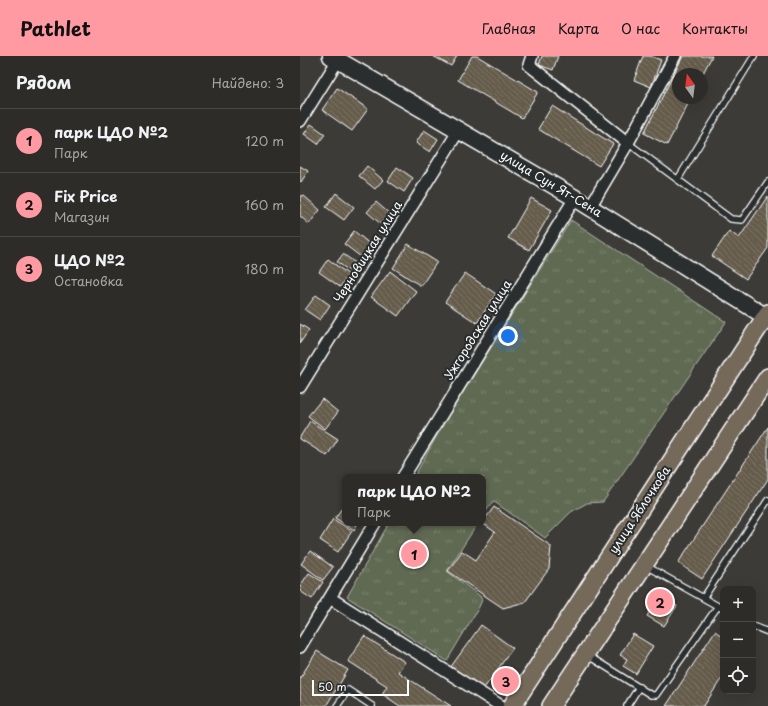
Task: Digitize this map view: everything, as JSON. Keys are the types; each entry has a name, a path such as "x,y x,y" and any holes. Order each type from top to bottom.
{"main road":[{"name":"улица Сун Ят-Сена","path":"335,58 575,198 767,316"},
{"name":"улица Яблочкова","path":"512,706 767,316"},
{"path":"551,706 768,377"}],"street":[{"path":"590,207 628,143 675,56"},
{"path":"300,121 335,58"},
{"path":"530,60 628,143"},
{"name":"Черновицкая улица","path":"300,387 459,130"},
{"name":"Ужгородская улица","path":"405,474 575,198"},
{"path":"300,647 373,526"},
{"path":"330,598 501,706"}],"lane":[{"path":"678,179 754,56"},
{"path":"628,143 731,219 742,220 768,182"},
{"path":"704,598 768,500"},
{"path":"585,654 651,695 656,695 720,607 644,565"},
{"path":"756,627 768,632"},
{"path":"627,706 639,687"},
{"path":"337,706 348,690 372,706"}],"green space":[{"path":"571,220 726,322 603,502 587,503 571,512 545,538 493,501 486,512 486,474 416,474 446,419"},
{"path":"387,526 476,526 447,571 480,596 482,600 447,661 347,597"}],"building":[{"path":"433,56 457,56 451,66"},
{"path":"472,56 477,56 538,92 522,118 458,80"},
{"path":"542,56 558,56 553,70 539,65"},
{"path":"643,56 650,56 661,60 651,87 634,80"},
{"path":"683,56 712,56 706,68 677,68"},
{"path":"672,78 672,104 688,104 667,145 644,133"},
{"path":"337,88 368,109 352,131 322,110"},
{"path":"552,106 613,144 599,166 538,129"},
{"path":"311,124 325,134 318,144 304,134"},
{"path":"424,130 438,139 430,152 416,143"},
{"path":"300,166 308,171 301,182 300,181"},
{"path":"367,166 383,180 375,189 359,176"},
{"path":"397,167 413,178 404,192 388,181"},
{"path":"336,193 354,207 344,220 326,207"},
{"path":"303,195 320,210 309,224 300,216 300,197"},
{"path":"768,196 768,248 746,279 712,256 729,231 739,238"},
{"path":"531,198 552,210 529,250 508,238"},
{"path":"376,202 391,215 382,225 367,212"},
{"path":"354,231 371,245 361,257 344,244"},
{"path":"408,244 437,262 421,286 393,268"},
{"path":"343,254 357,264 351,272 337,262"},
{"path":"328,259 349,275 340,287 319,272"},
{"path":"390,271 416,291 398,316 371,297"},
{"path":"465,273 496,294 477,323 445,302"},
{"path":"316,295 330,305 320,320 305,310"},
{"path":"300,324 309,330 300,343"},
{"path":"322,399 338,412 325,429 308,416"},
{"path":"310,421 338,439 327,456 300,439"},
{"path":"768,427 768,479 702,579 678,563"},
{"path":"494,507 551,546 549,569 525,602 503,608 448,571 462,551 476,560 495,532 486,526 486,518"},
{"path":"342,508 342,522 335,518"},
{"path":"333,519 352,531 338,552 320,540"},
{"path":"348,526 356,526 354,530"},
{"path":"310,551 333,567 323,580 301,564"},
{"path":"309,573 323,582 312,599 300,591 300,586"},
{"path":"660,595 677,606 664,626 647,616"},
{"path":"481,625 513,648 482,691 450,668"},
{"path":"715,631 720,635 720,681 704,706 666,706"},
{"path":"633,634 653,646 636,674 623,666 627,659 620,655"},
{"path":"364,636 405,662 398,672 451,706 400,706 382,694 387,686 348,661"},
{"path":"317,651 348,670 326,706 300,706 300,678"}],"place":[{"name":"парк ЦДО №2","path":"414,554"},
{"name":"Fix Price","path":"660,602"},
{"name":"ЦДО №2","path":"506,681"}]}
